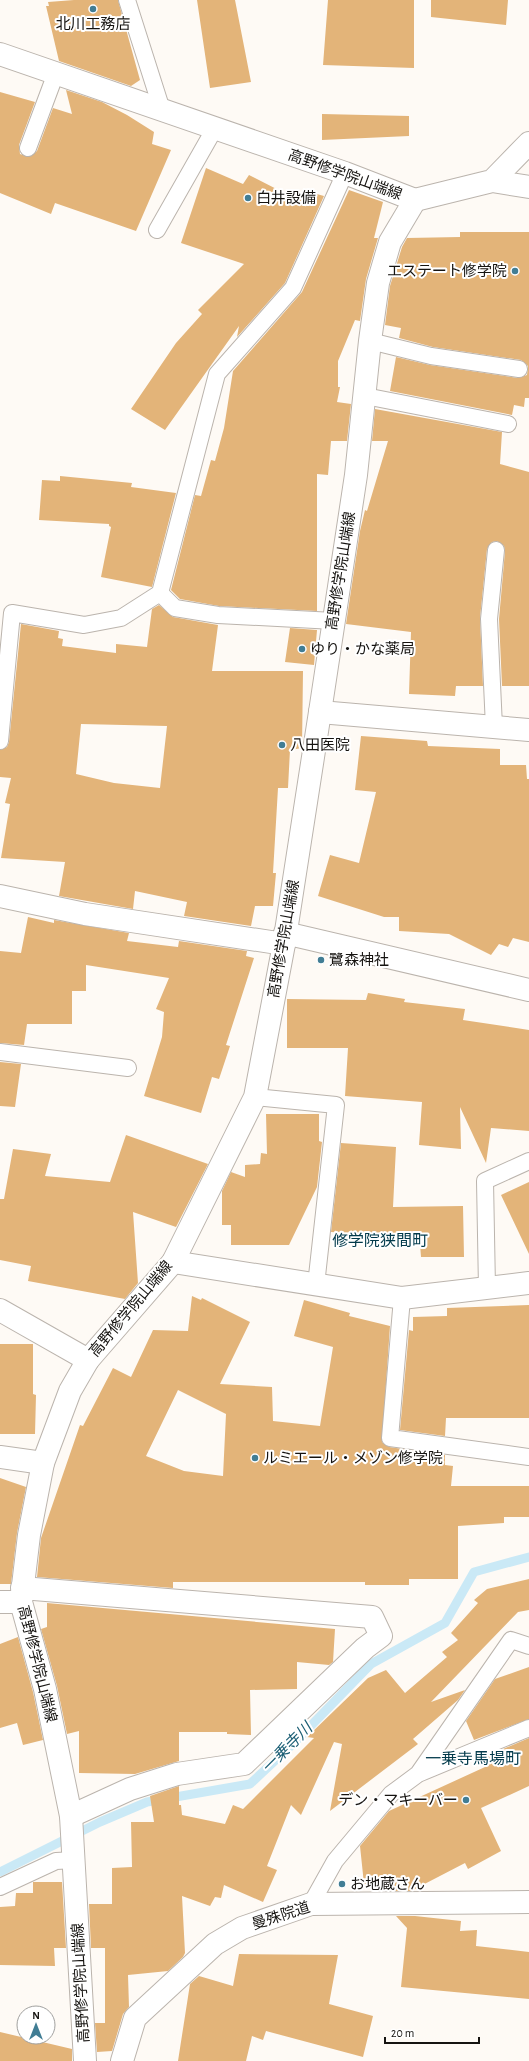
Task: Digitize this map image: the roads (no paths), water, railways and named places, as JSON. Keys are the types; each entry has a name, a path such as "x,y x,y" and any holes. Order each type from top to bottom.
{"street":[{"name":"高野修学院山端線","path":"0,54 345,173 415,200 390,242 378,283 370,341 356,475 334,621 285,938 254,1097 173,1262 88,1360 70,1391 43,1462 29,1535 14,1597 45,1689 72,1821 85,2061"},
{"path":"492,181 529,143"},
{"path":"415,200 492,181 529,187"},
{"path":"320,712 529,730"},
{"path":"0,896 85,914 285,938 529,990"},
{"path":"173,1262 402,1298 529,1283"},
{"path":"0,1310 88,1360"},
{"path":"0,1457 43,1462"},
{"path":"14,1597 372,1617 381,1636 365,1648 244,1764 177,1774 130,1789 72,1821"},
{"name":"曼殊院道","path":"122,2061 135,2018 215,1944 242,1928 311,1904 529,1902"}],"lane":[{"path":"127,0 162,110"},
{"path":"28,148 56,74"},
{"path":"157,230 215,128"},
{"path":"0,741 12,613 84,625 121,618 160,593 217,374 293,288 345,173"},
{"path":"370,341 431,356 519,369"},
{"path":"365,396 508,424"},
{"path":"494,727 489,620 496,550"},
{"path":"160,593 174,608 218,615 334,621"},
{"path":"0,1052 128,1068"},
{"path":"254,1097 336,1105 316,1285"},
{"path":"487,1288 486,1181 529,1161"},
{"path":"402,1298 390,1438 529,1457"},
{"path":"418,1774 511,1640 529,1646"},
{"path":"311,1904 335,1861 391,1794 418,1774 529,1728"},
{"path":"0,1887 56,1861 74,1855"}],"waterway":[{"name":"一乗寺川","path":"0,1872 100,1822 147,1802 250,1784 295,1742 371,1664 445,1623 474,1572 529,1557"}],"place":[{"name":"北川工務店","path":"93,9"},
{"name":"白井設備","path":"248,198"},
{"name":"エステート修学院","path":"515,271"},
{"name":"ゆり・かな薬局","path":"302,649"},
{"name":"八田医院","path":"282,745"},
{"name":"鷺森神社","path":"321,960"},
{"name":"ルミエール・メゾン修学院","path":"255,1458"},
{"name":"デン・マキーバー","path":"466,1800"},
{"name":"お地蔵さん","path":"342,1884"}],"district":[{"name":"修学院狭間町","path":"380,1241"},
{"name":"一乗寺馬場町","path":"473,1759"}]}
